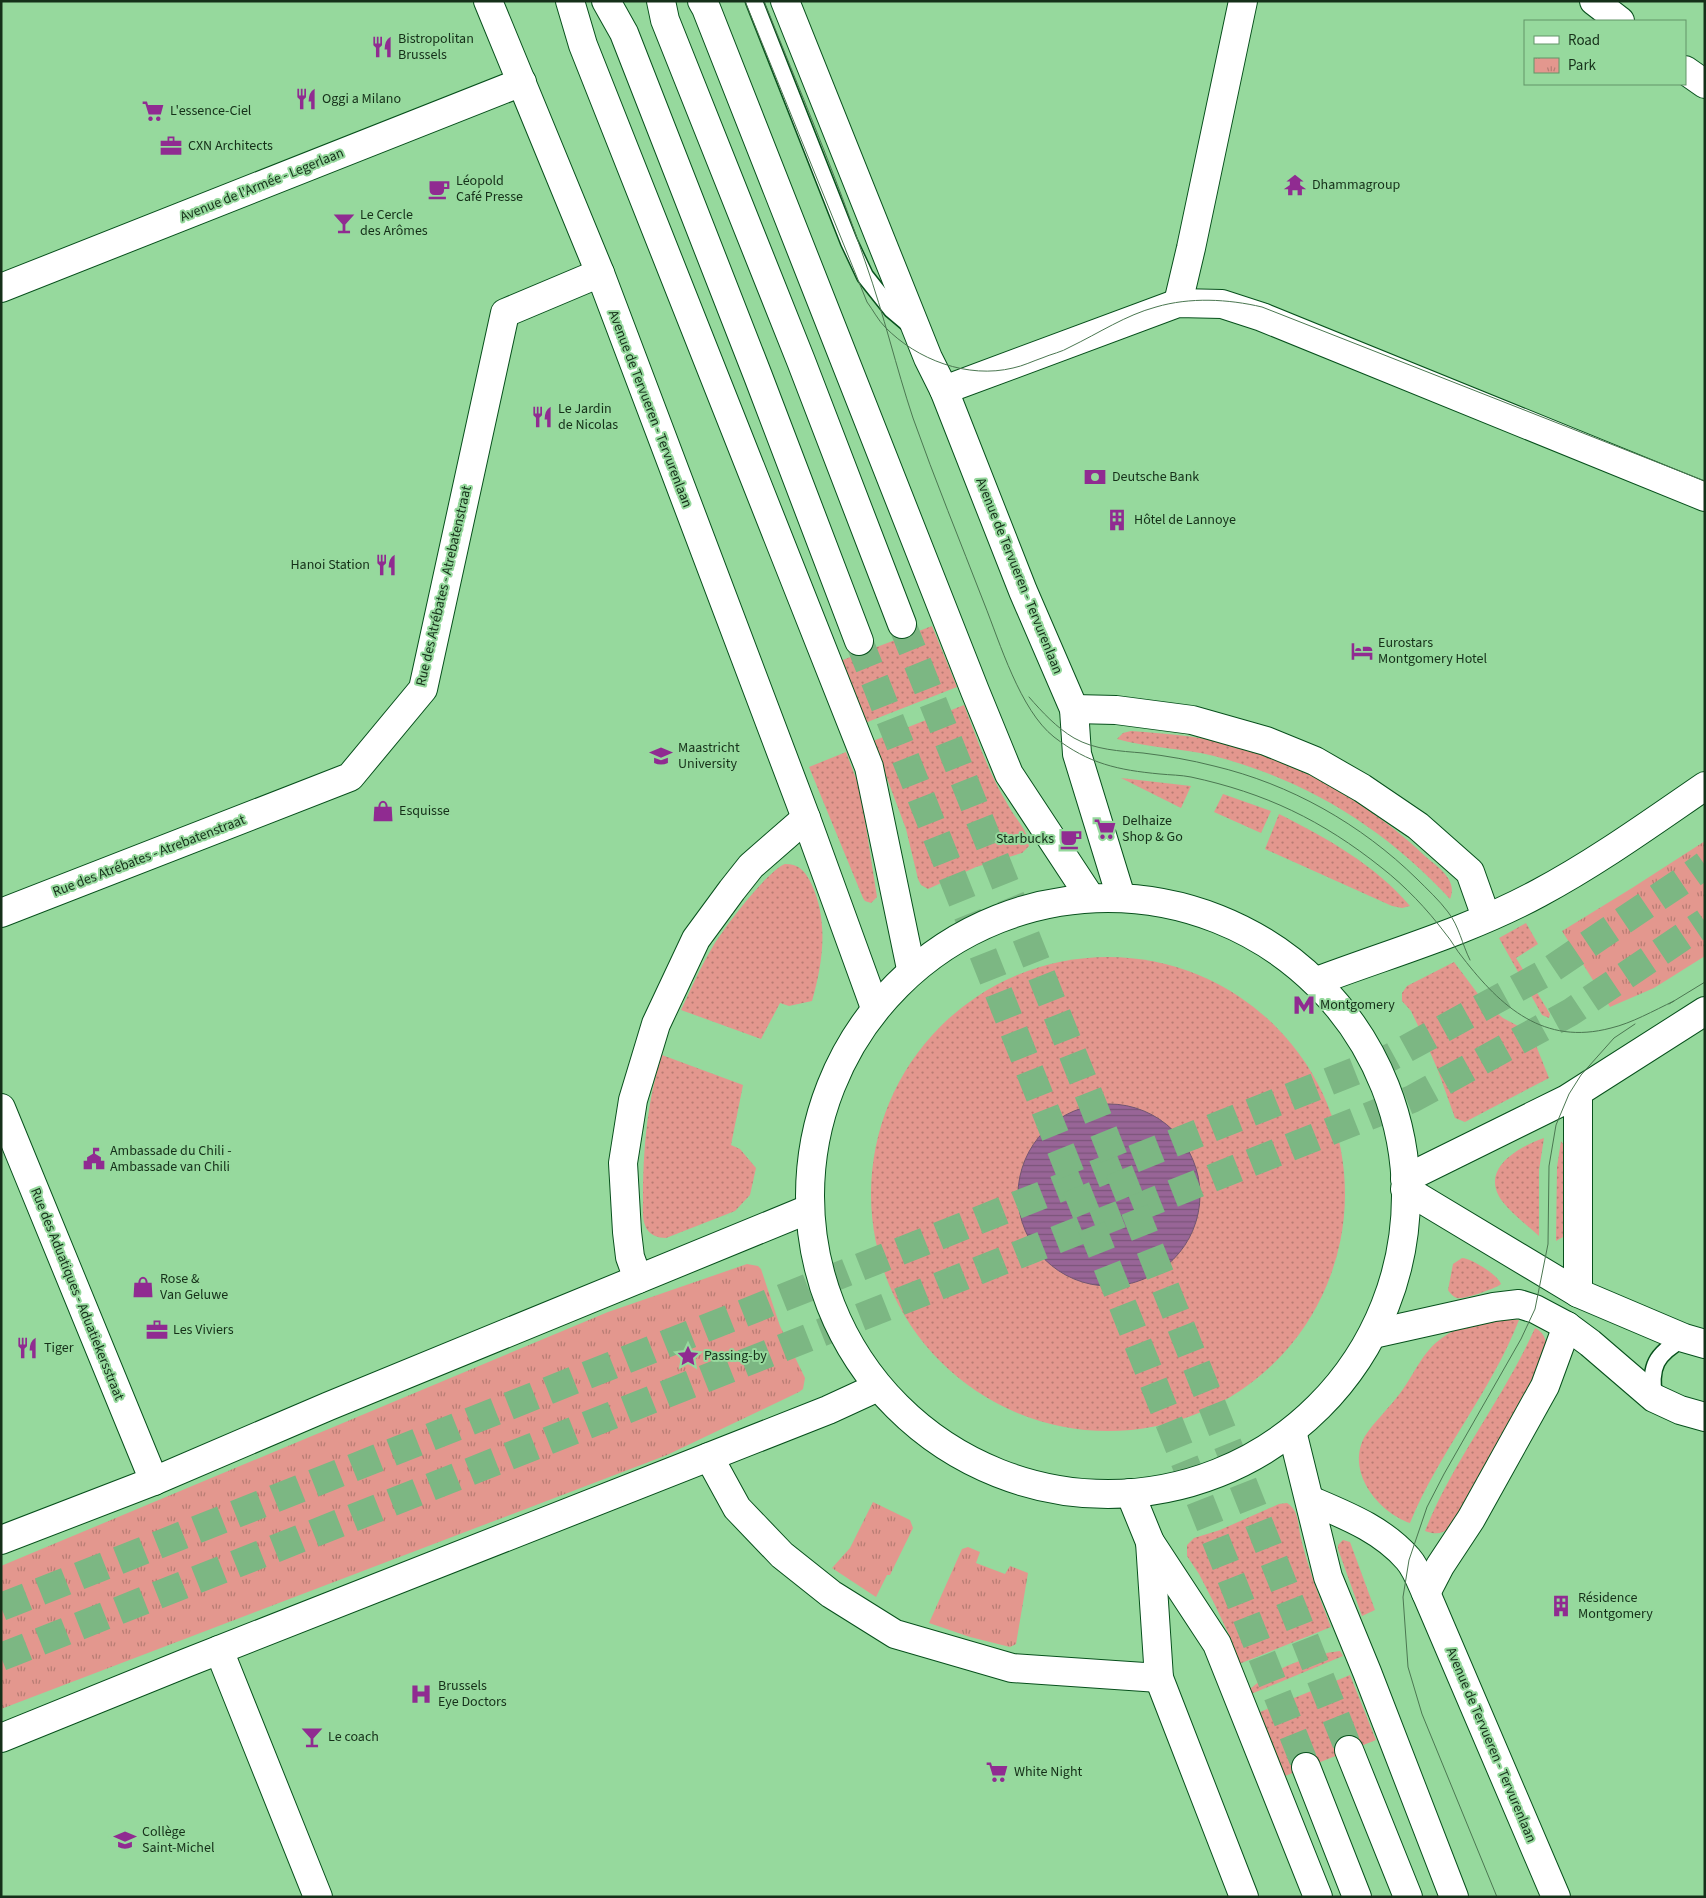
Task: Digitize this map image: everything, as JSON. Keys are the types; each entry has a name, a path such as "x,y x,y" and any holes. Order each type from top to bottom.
{"main road":[{"name":"Avenue de Tervueren - Tervurenlaan","path":"488,1 600,273 806,818 875,1008"},
{"path":"570,1 583,45 869,767 911,969"},
{"path":"606,1 624,33 762,385 858,641"},
{"path":"661,1 665,20 801,361 902,624"},
{"path":"702,1 974,692 1009,774 1090,897"},
{"name":"Avenue de Tervueren - Tervurenlaan","path":"785,1 928,358 944,390 1023,591 1074,708 1077,754 1121,897"},
{"path":"1178,303 1243,1"},
{"path":"1594,1 1619,20"},
{"path":"1686,71 1705,84"},
{"name":"Avenue de l'Armée - Legerlaan","path":"1,288 522,82"},
{"name":"Rue des Atrébates - Atrebatenstraat","path":"1,913 350,777 423,689 504,313 600,273"},
{"path":"944,390 1178,303 1222,304 1262,317 1705,497"},
{"path":"1074,708 1116,710 1192,720 1266,741 1315,761 1362,788 1418,826 1470,872 1486,917"},
{"path":"1317,981 1371,960 1447,935 1539,893 1632,836 1705,786"},
{"path":"638,1279 630,1257 623,1163 633,1100 656,1024 696,939 751,866 806,818"},
{"path":"1090,897 1121,897 1170,904 1245,931 1317,981 1348,1018 1378,1068 1398,1124 1405,1184 1406,1212 1401,1252 1373,1334 1344,1378 1308,1417 1292,1431 1240,1463 1192,1482 1130,1493 1076,1492 1013,1478 946,1447 909,1417 878,1387 846,1340 819,1272 809,1209 822,1107 841,1059 875,1008 911,969 943,946 992,919 1090,897"},
{"path":"1405,1184 1578,1093 1705,1011"},
{"path":"1578,1093 1578,1293"},
{"name":"Rue des Aduatiques - Aduatiekersstraat","path":"1,1108 154,1481"},
{"path":"1405,1184 1578,1293 1694,1341"},
{"path":"1,1540 154,1481 338,1402 809,1209"},
{"path":"1373,1334 1494,1307 1519,1304 1535,1309 1567,1326 1590,1343 1654,1398 1680,1410 1705,1417"},
{"path":"1426,1593 1440,1566 1471,1519 1545,1386 1567,1326"},
{"path":"1,1738 828,1410 878,1387"},
{"path":"1292,1431 1328,1577 1454,1897"},
{"path":"709,1457 737,1508 782,1556 831,1594 895,1634 1012,1668 1159,1678"},
{"path":"1130,1493 1150,1542 1217,1644 1318,1897"},
{"name":"Avenue de Tervueren - Tervurenlaan","path":"1310,1500 1358,1521 1386,1538 1410,1560 1426,1593 1556,1897"},
{"path":"1150,1542 1159,1678 1244,1897"},
{"path":"219,1650 318,1897"},
{"path":"1349,1750 1408,1897"},
{"path":"1306,1767 1357,1897"}],"lane":[{"name":"Avenue de Tervueren - Tervurenlaan","path":"754,1 849,242 865,276 892,310 918,333"},
{"path":"1654,1398 1651,1376 1655,1364 1664,1351 1694,1341"}],"green space":[{"path":"932,626 957,687 865,723 840,661"},
{"path":"964,705 989,769 1001,793 1024,830 1029,846 1022,853 976,867 928,889 921,885 918,879 906,829 873,741"},
{"path":"1131,731 1186,736 1227,743 1291,766 1315,778 1363,806 1406,839 1446,875 1452,892 1450,899 1425,873 1371,829 1343,810 1313,794 1248,766 1214,756 1117,739 1123,733"},
{"path":"846,752 860,789 877,897 871,903 863,898 809,767"},
{"path":"1121,778 1191,786 1181,808"},
{"path":"1223,794 1271,811 1261,833 1214,812"},
{"path":"1279,814 1315,833 1366,865 1410,906 1402,908 1392,906 1265,849"},
{"path":"1705,841 1705,956 1654,988 1610,1007 1562,931"},
{"path":"785,864 798,867 806,875 817,897 820,912 822,927 821,957 812,1001 789,1006 780,1003 761,1039 681,1010 712,948 726,928 746,901 768,877"},
{"path":"1526,923 1538,944 1516,958 1550,1014 1549,1018 1542,1015 1499,938"},
{"path":"1108,957 1154,962 1177,967 1199,975 1240,997 1275,1027 1305,1062 1327,1103 1335,1125 1340,1148 1345,1194 1340,1240 1335,1263 1327,1285 1305,1326 1275,1361 1240,1391 1199,1413 1177,1421 1154,1426 1108,1431 1062,1426 1039,1421 1017,1413 976,1391 941,1361 911,1326 889,1285 881,1263 876,1240 871,1194 876,1148 881,1125 889,1103 911,1062 941,1027 976,997 1017,975 1039,967 1062,962"},
{"path":"1454,962 1484,1002 1503,1018 1531,1033 1549,1078 1465,1122 1455,1118 1437,1068 1422,1034 1411,1011 1402,1001 1402,993 1407,986"},
{"path":"662,1055 743,1085 731,1145 740,1149 756,1168 750,1195 735,1211 666,1238 657,1237 648,1231 644,1222 643,1212 644,1163 649,1108"},
{"path":"1544,1138 1539,1170 1539,1236 1502,1201 1496,1189 1495,1179 1498,1169 1513,1153"},
{"path":"1561,1141 1565,1147 1565,1236 1556,1241 1557,1167"},
{"path":"1462,1258 1484,1268 1495,1276 1501,1284 1473,1296 1454,1297 1448,1290 1453,1264"},
{"path":"747,1264 758,1266 761,1269 780,1326 805,1378 803,1389 799,1392 667,1455 1,1709 1,1566 608,1312"},
{"path":"1503,1318 1519,1320 1494,1372 1435,1471 1410,1523 1398,1518 1376,1500 1362,1476 1359,1463 1360,1449 1365,1436 1401,1392 1424,1356 1435,1344 1463,1327"},
{"path":"1535,1328 1544,1336 1546,1352 1519,1406 1451,1527 1439,1533 1425,1531 1450,1479 1509,1379"},
{"path":"873,1502 910,1520 913,1528 890,1575 887,1575 876,1597 832,1568 850,1548"},
{"path":"1287,1503 1291,1506 1297,1517 1306,1558 1331,1627 1239,1664 1231,1639 1214,1603 1187,1556 1187,1545 1194,1538 1220,1530 1279,1504"},
{"path":"1343,1540 1350,1542 1375,1610 1362,1616 1338,1549 1338,1545"},
{"path":"968,1547 980,1552 976,1563 1005,1574 1010,1566 1028,1573 1016,1644 1010,1647 970,1637 929,1623 962,1549"},
{"path":"1340,1651 1343,1656 1251,1694 1250,1689 1281,1669 1304,1659"},
{"path":"1350,1675 1376,1740 1285,1776 1260,1712"}],"shaded area":[{"path":"1109,1104 1127,1106 1144,1111 1160,1119 1179,1137 1193,1160 1198,1177 1200,1195 1198,1213 1193,1230 1185,1246 1167,1265 1144,1279 1127,1284 1109,1286 1091,1284 1074,1279 1058,1271 1039,1253 1025,1230 1020,1213 1018,1195 1020,1177 1025,1160 1033,1144 1051,1125 1074,1111 1091,1106"}],"tunnel":[{"path":"902,624 1349,1750"},
{"path":"859,641 1306,1767"},
{"path":"1,1607 1391,1057 1547,972 1705,865"},
{"path":"1,1657 1412,1099 1571,1012 1705,922"}],"tram line":[{"path":"745,1 867,302 885,327 912,349 944,364 961,369 996,371 1024,365 1064,350 1123,319 1156,307 1196,300 1249,304 1262,307 1705,481"},
{"path":"764,1 830,165 854,231 879,302 913,418 939,487 1012,675 1031,710 1042,725 1054,737 1079,754 1092,760 1117,768 1191,777 1244,791 1292,810 1315,822 1360,851 1399,882 1438,924 1461,955 1493,992 1526,1018 1545,1027 1565,1032 1587,1032 1611,1028 1635,1020 1674,1001"},
{"path":"1029,697 1056,725 1082,742 1108,749 1152,754 1214,766 1270,784 1297,795 1323,809 1372,841 1395,859 1433,895 1452,917 1470,960"},
{"path":"1669,1004 1705,982"},
{"path":"1497,1897 1422,1714 1408,1667 1403,1597 1409,1560 1427,1507 1521,1339 1535,1309 1548,1244 1549,1166 1556,1125 1569,1094 1581,1075 1614,1038 1635,1024"}],"place":[{"name":"Bistropolitan Brussels","path":"382,47"},
{"name":"Oggi a Milano","path":"306,99"},
{"name":"L'essence-Ciel","path":"153,111"},
{"name":"CXN Architects","path":"171,146"},
{"name":"Dhammagroup","path":"1295,185"},
{"name":"Léopold Café Presse","path":"439,189"},
{"name":"Le Cercle des Arômes","path":"344,223"},
{"name":"Le Jardin de Nicolas","path":"542,417"},
{"name":"Deutsche Bank","path":"1095,477"},
{"name":"Hôtel de Lannoye","path":"1117,520"},
{"name":"Hanoi Station","path":"386,565"},
{"name":"Eurostars Montgomery Hotel","path":"1362,651"},
{"name":"Maastricht University","path":"661,756"},
{"name":"Esquisse","path":"383,811"},
{"name":"Delhaize Shop & Go","path":"1105,829"},
{"name":"Starbucks","path":"1071,839"},
{"name":"Montgomery","path":"1304,1005"},
{"name":"Ambassade du Chili - Ambassade van Chili","path":"94,1159"},
{"name":"Rose & Van Geluwe","path":"143,1287"},
{"name":"Les Viviers","path":"157,1330"},
{"name":"Tiger","path":"27,1348"},
{"name":"Passing-by","path":"688,1356"},
{"name":"Résidence Montgomery","path":"1561,1606"},
{"name":"Brussels Eye Doctors","path":"421,1694"},
{"name":"Le coach","path":"312,1737"},
{"name":"White Night","path":"997,1772"},
{"name":"Collège Saint-Michel","path":"125,1840"}]}
